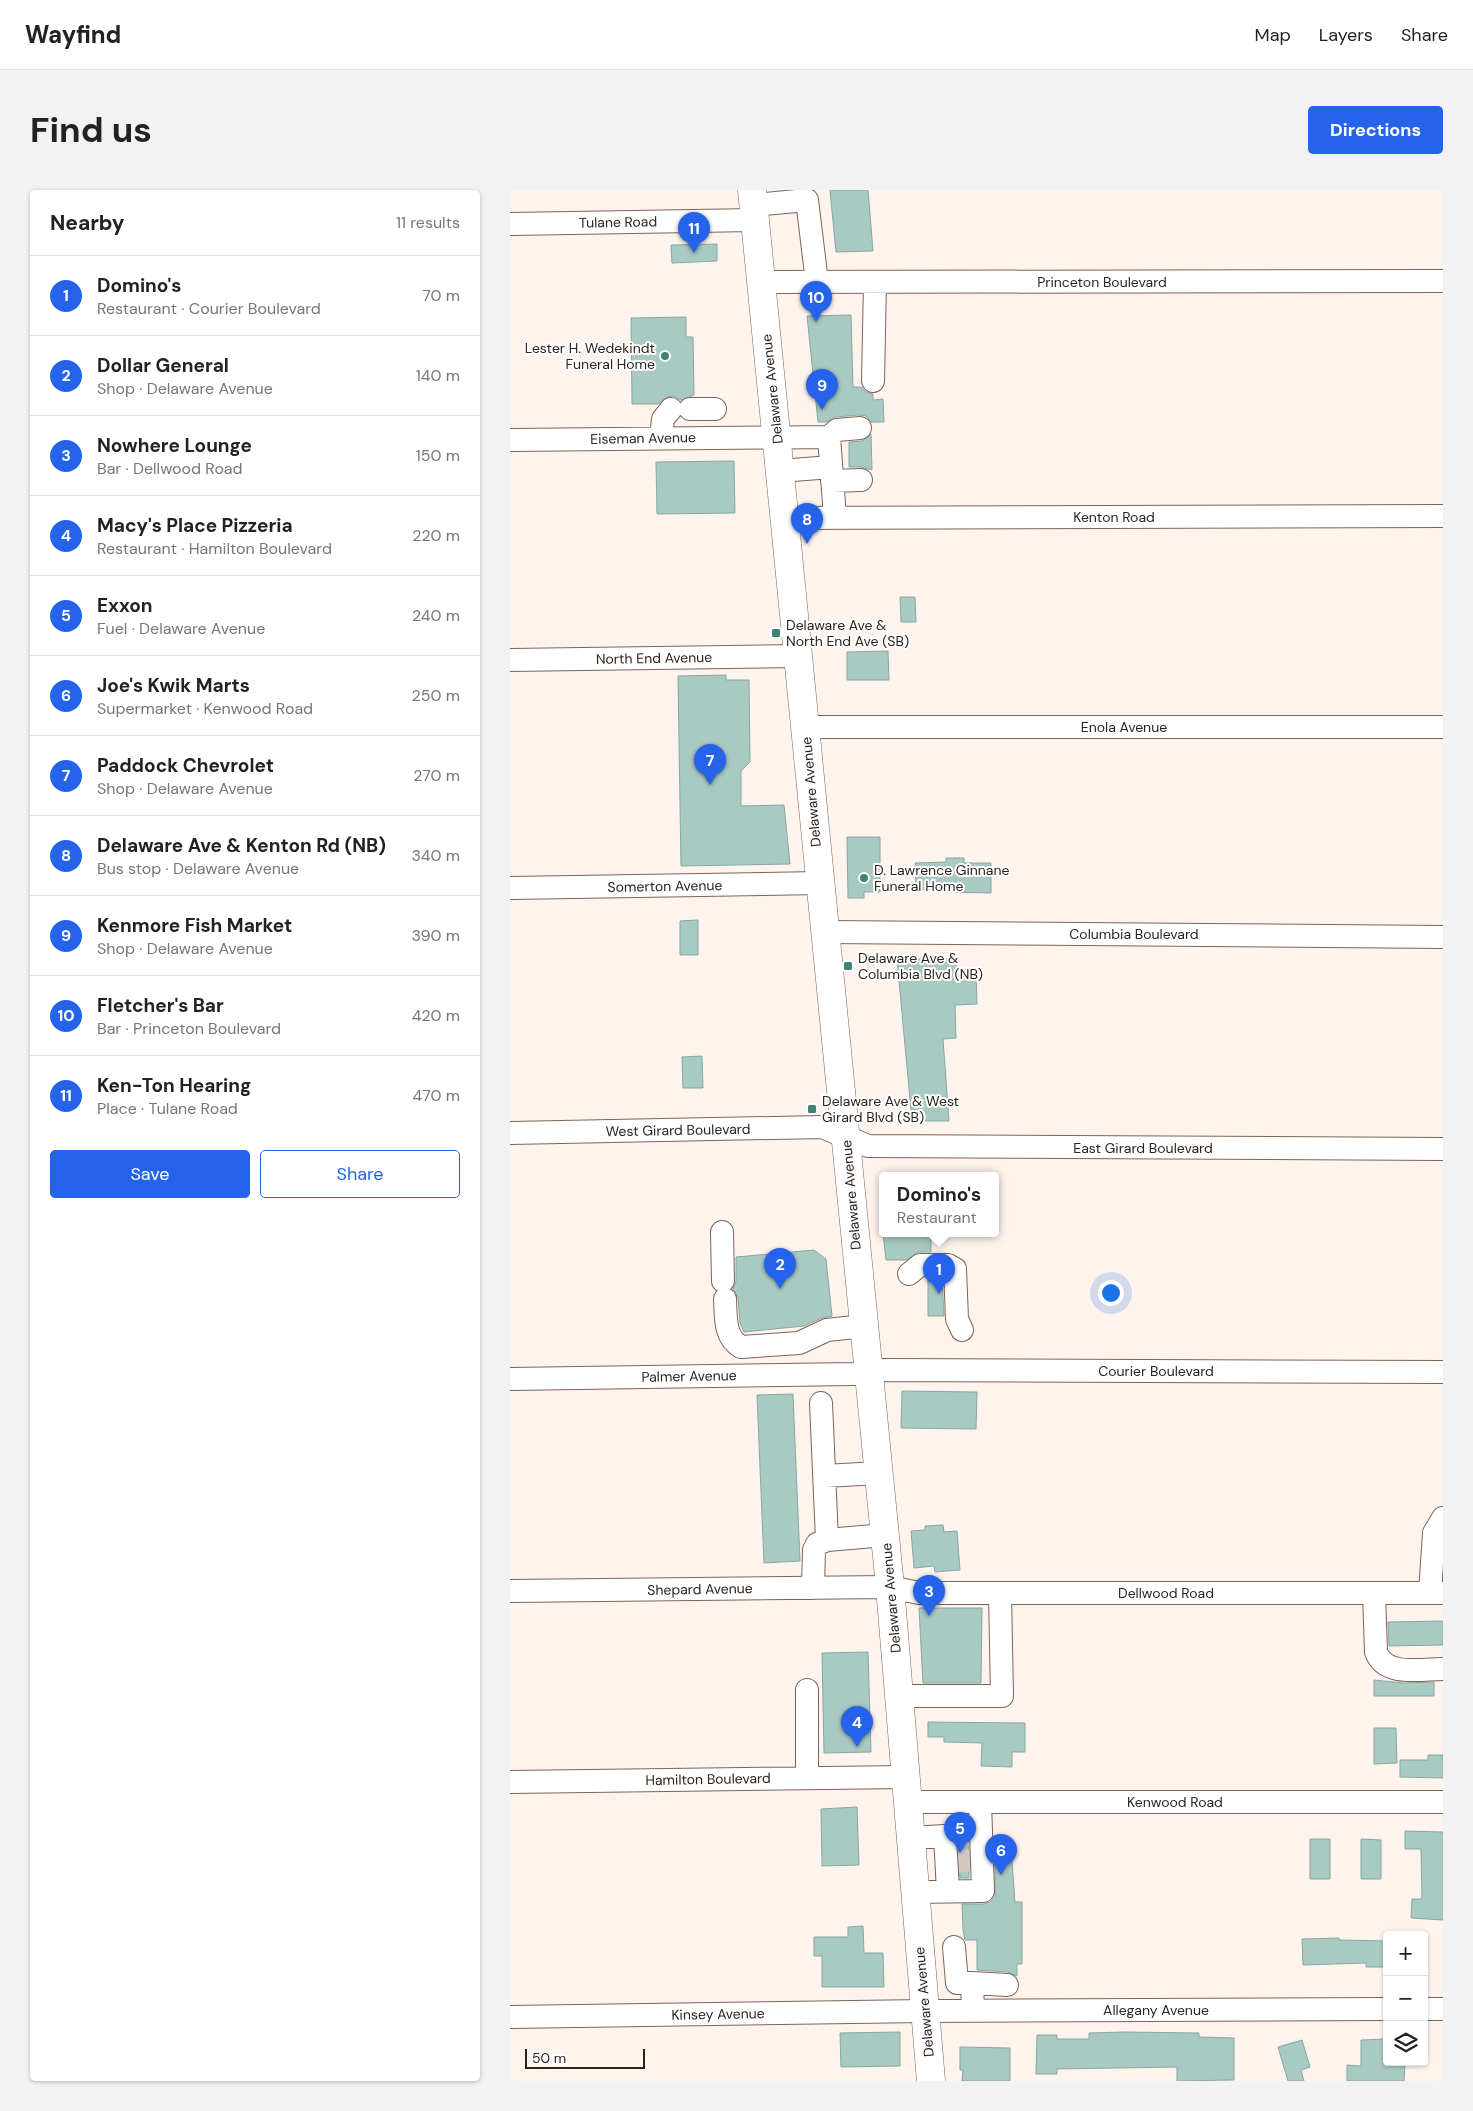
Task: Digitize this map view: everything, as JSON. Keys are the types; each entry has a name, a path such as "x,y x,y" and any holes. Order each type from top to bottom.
{"main road":[{"name":"Delaware Avenue","path":"754,205 890,1587 930,2081"}],"street":[{"name":"Tulane Road","path":"510,224 754,205 806,195"},
{"path":"806,195 817,282"},
{"name":"Princeton Boulevard","path":"761,282 1443,281"},
{"path":"873,381 875,282"},
{"path":"661,438 663,419 680,409 715,409"},
{"path":"835,517 829,437 838,430 860,428"},
{"name":"Eiseman Avenue","path":"510,440 829,437"},
{"path":"780,471 832,474 861,480"},
{"name":"Kenton Road","path":"784,518 1443,516"},
{"name":"North End Avenue","path":"510,660 798,656"},
{"name":"Enola Avenue","path":"805,727 1443,727"},
{"name":"Somerton Avenue","path":"510,888 820,883"},
{"name":"Columbia Boulevard","path":"825,932 1443,936"},
{"name":"West Girard Boulevard","path":"510,1132 822,1128 845,1137"},
{"name":"East Girard Boulevard","path":"845,1137 868,1146 892,1147 1443,1149"},
{"path":"722,1232 728,1333 735,1343 741,1347 799,1343 827,1330 864,1326"},
{"path":"909,1274 920,1265 948,1265 956,1270 957,1319 962,1330"},
{"name":"Courier Boulevard","path":"868,1372 972,1370 1443,1372"},
{"name":"Palmer Avenue","path":"510,1379 868,1372"},
{"path":"821,1403 827,1540"},
{"path":"824,1476 878,1473"},
{"path":"1437,1593 1434,1533 1443,1518"},
{"path":"813,1588 814,1550 817,1544 827,1540 885,1535"},
{"name":"Dellwood Road","path":"890,1587 919,1593 1437,1593"},
{"name":"Shepard Avenue","path":"510,1591 890,1587"},
{"path":"899,1696 1002,1696 1000,1593"},
{"path":"1374,1593 1376,1652 1378,1660 1385,1666 1394,1669 1443,1670"},
{"path":"807,1690 807,1778"},
{"name":"Hamilton Boulevard","path":"510,1782 807,1778 907,1789"},
{"name":"Kenwood Road","path":"907,1789 944,1802 963,1827 1443,1802"},
{"path":"944,1802 963,1827 963,1861 948,1891"},
{"path":"910,1838 963,1827"},
{"path":"915,1892 983,1891 963,1861 963,1827"},
{"path":"922,1967 955,1957 957,1983 1007,1985"},
{"path":"972,1983 973,2010"},
{"name":"Allegany Avenue","path":"925,2011 1383,2009"},
{"path":"1428,2009 1443,2009"},
{"name":"Kinsey Avenue","path":"510,2017 925,2011"}],"building":[{"path":"830,190 868,190 873,251 836,252"},
{"path":"717,244 717,261 672,263 671,245"},
{"path":"851,315 853,387 861,387 866,392 873,394 873,400 883,399 884,422 871,422 866,416 859,415 836,417 826,422 818,422 807,316"},
{"name":"Lester H. Wedekindt Funeral Home","path":"686,317 686,337 693,337 694,395 681,400 673,396 667,397 658,404 632,404 631,318"},
{"path":"871,434 872,470 861,467 849,467 849,442 862,441"},
{"path":"734,461 735,513 657,514 656,462"},
{"path":"900,597 915,597 916,622 901,622"},
{"path":"888,651 889,680 847,680 847,652"},
{"path":"726,675 726,680 749,680 750,762 741,771 741,806 784,805 790,864 681,866 678,676"},
{"name":"D. Lawrence Ginnane Funeral Home","path":"847,837 880,837 880,892 864,892 864,898 848,898"},
{"path":"946,858 964,858 964,863 991,863 991,893 946,892 946,889 916,890 915,863 946,862"},
{"path":"698,920 698,955 680,955 680,921"},
{"path":"897,959 957,959 957,974 976,973 977,1004 955,1005 956,1038 943,1039 949,1121 912,1121"},
{"path":"702,1056 703,1088 683,1088 682,1057"},
{"path":"883,1237 931,1237 931,1252 919,1252 906,1260 886,1260"},
{"path":"814,1250 826,1259 832,1316 804,1326 744,1332 740,1323 738,1298 733,1289 736,1281 736,1257"},
{"path":"928,1278 942,1278 944,1316 928,1316"},
{"path":"902,1391 977,1392 976,1429 901,1428"},
{"path":"793,1394 800,1561 764,1563 757,1395"},
{"path":"943,1525 944,1532 957,1531 960,1570 935,1572 934,1566 914,1568 911,1531 925,1530 925,1526"},
{"path":"919,1608 982,1608 981,1683 923,1683"},
{"path":"1443,1621 1443,1645 1389,1646 1388,1622"},
{"path":"868,1652 871,1752 824,1753 822,1653"},
{"path":"1374,1680 1404,1683 1434,1682 1434,1696 1374,1696"},
{"path":"928,1722 1025,1723 1025,1752 1012,1752 1012,1767 981,1766 982,1743 944,1742 944,1737 928,1737"},
{"path":"1374,1728 1396,1728 1397,1763 1374,1764"},
{"path":"1428,1755 1443,1755 1443,1778 1400,1777 1400,1760 1428,1760"},
{"path":"857,1807 859,1865 822,1866 821,1809"},
{"path":"968,1822 969,1878 960,1878 958,1835 956,1828 949,1823"},
{"path":"1405,1831 1443,1832 1443,1920 1411,1918 1412,1899 1422,1899 1421,1849 1405,1849"},
{"path":"1310,1839 1330,1839 1330,1879 1310,1879"},
{"path":"1361,1839 1381,1840 1381,1879 1361,1879"},
{"path":"1011,1848 1015,1902 1022,1902 1022,1964 1017,1964 1017,1976 1008,1972 977,1970 977,1940 965,1940 963,1930 962,1904 984,1904 990,1902 995,1897 995,1849"},
{"path":"863,1926 864,1953 883,1953 884,1987 822,1987 822,1956 814,1956 814,1937 848,1937 848,1927"},
{"path":"1339,1938 1339,1940 1383,1941 1383,1967 1366,1967 1366,1963 1303,1965 1302,1939"},
{"path":"900,2032 900,2066 841,2067 840,2033"},
{"path":"1089,2033 1199,2033 1199,2037 1234,2038 1234,2080 1177,2081 1177,2067 1057,2069 1057,2074 1036,2074 1037,2035 1057,2035 1057,2039 1089,2039"},
{"path":"1383,2039 1383,2066 1405,2066 1404,2081 1347,2081 1347,2065 1361,2066 1361,2040"},
{"path":"1302,2040 1310,2067 1301,2070 1304,2081 1288,2081 1278,2047"},
{"path":"960,2047 1010,2048 1010,2081 962,2081 963,2070 960,2070"}],"tunnel":[{"path":"950,1836 969,1835"},
{"path":"952,1862 971,1860"}],"place":[{"name":"Ken-Ton Hearing","path":"694,253"},
{"name":"Fletcher's Bar","path":"816,322"},
{"name":"Lester H. Wedekindt Funeral Home","path":"665,356"},
{"name":"Kenmore Fish Market","path":"822,410"},
{"name":"Delaware Ave & Kenton Rd (NB)","path":"807,544"},
{"name":"Delaware Ave & North End Ave (SB)","path":"776,633"},
{"name":"Paddock Chevrolet","path":"710,785"},
{"name":"D. Lawrence Ginnane Funeral Home","path":"864,878"},
{"name":"Delaware Ave & Columbia Blvd (NB)","path":"848,966"},
{"name":"Delaware Ave & West Girard Blvd (SB)","path":"812,1109"},
{"name":"Dollar General","path":"780,1289"},
{"name":"Domino's","path":"939,1294"},
{"name":"Nowhere Lounge","path":"929,1616"},
{"name":"Macy's Place Pizzeria","path":"857,1747"},
{"name":"Exxon","path":"960,1853"},
{"name":"Joe's Kwik Marts","path":"1001,1875"}]}
